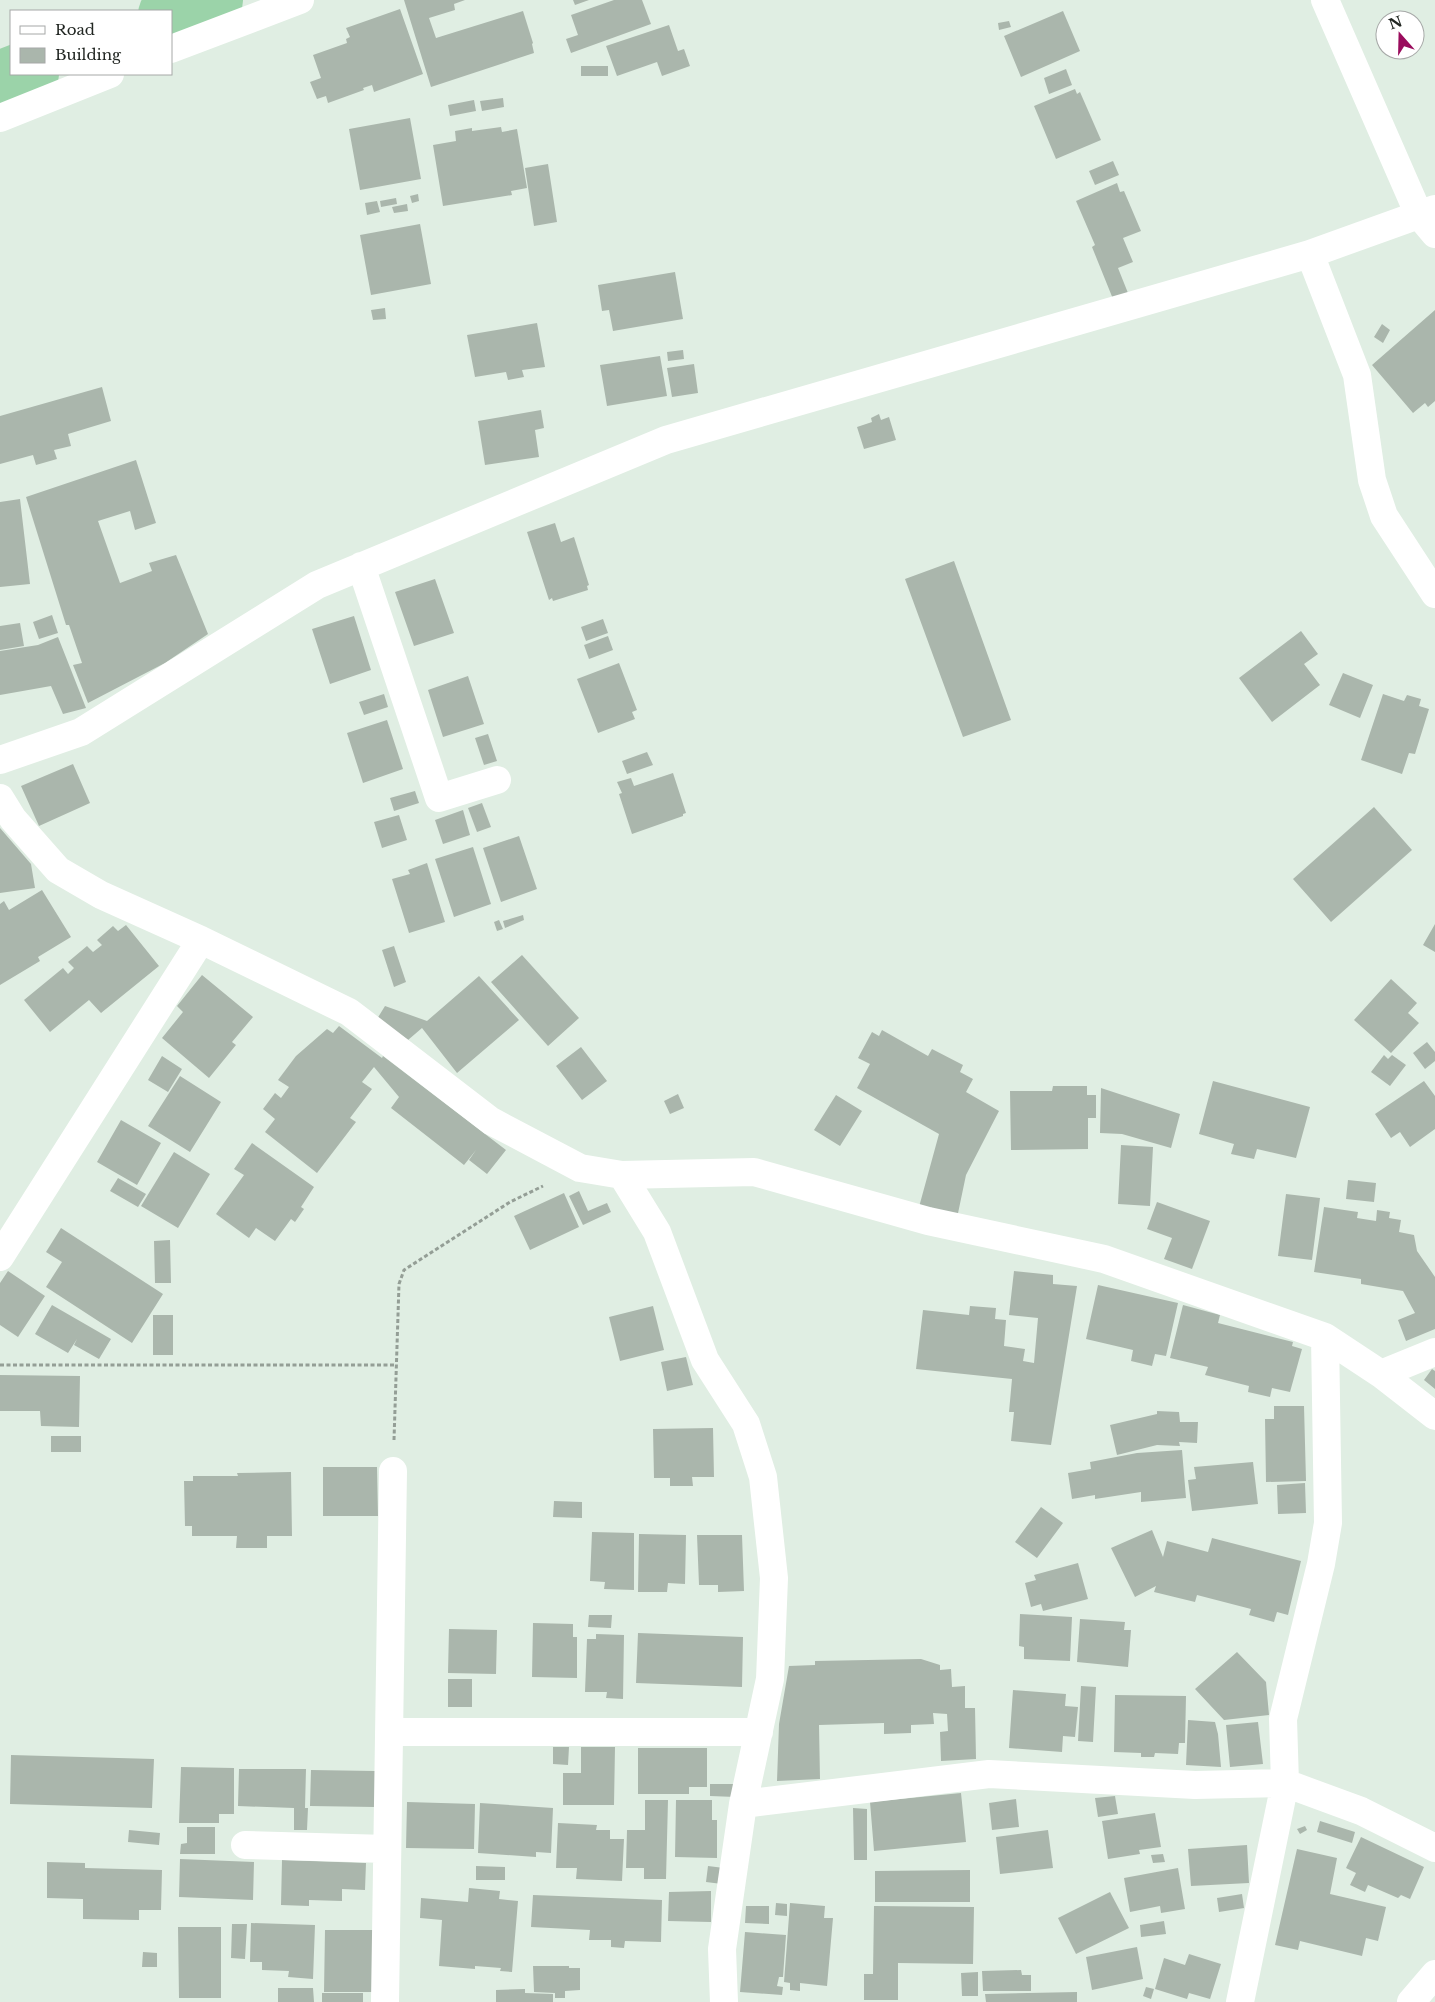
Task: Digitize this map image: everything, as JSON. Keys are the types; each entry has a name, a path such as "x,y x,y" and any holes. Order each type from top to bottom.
{"street":[{"path":"172,49 300,0"},
{"path":"0,760 81,732 316,585 666,440 1430,220 1324,0"},
{"path":"0,118 108,75"},
{"path":"1310,254 1357,376 1372,480 1384,516 1435,594"},
{"path":"361,566 439,798 496,780"},
{"path":"0,798 13,819 58,870 101,895 201,940 349,1012 491,1121 580,1168 622,1175 754,1172 928,1221 1104,1259 1325,1337 1381,1374 1435,1416"},
{"path":"0,1256 201,940"},
{"path":"622,1175 657,1232 705,1360 746,1424 763,1477 774,1578 770,1679 743,1804 722,1949 724,2002"},
{"path":"1240,2002 1285,1784 1283,1719 1321,1564 1328,1523 1325,1337"},
{"path":"1381,1374 1435,1352"},
{"path":"385,2002 393,1471"},
{"path":"389,1732 759,1732"},
{"path":"743,1804 989,1774 1195,1785 1285,1784 1361,1811 1435,1848"},
{"path":"245,1845 387,1849"},
{"path":"1411,2002 1435,1974"}],"path":[{"path":"393,1471 399,1284 404,1270 510,1202 580,1168"},
{"path":"0,1365 396,1365"}],"building":[{"path":"404,0 465,0 454,4 455,10 429,18 436,38 523,11 533,43 534,53 431,87"},
{"path":"573,0 589,0 575,5"},
{"path":"614,0 642,0 651,24 571,53 566,39 578,35 571,15"},
{"path":"400,9 423,74 374,92 372,85 363,88 364,90 328,103 326,96 317,99 310,82 321,78 313,55 347,43 346,39 350,37 346,28"},
{"path":"1063,11 1080,51 1021,77 1004,36"},
{"path":"1009,21 1011,27 999,30 998,23"},
{"path":"669,25 678,51 684,49 690,66 662,76 657,62 617,76 606,46"},
{"path":"581,66 608,66 608,76 581,76"},
{"path":"1066,69 1072,85 1049,94 1044,78"},
{"path":"1075,89 1077,94 1080,92 1101,140 1056,159 1034,106"},
{"path":"503,98 504,107 482,111 480,101"},
{"path":"474,100 476,111 450,116 448,105"},
{"path":"410,118 421,179 360,190 349,129"},
{"path":"501,127 502,132 517,129 527,188 511,191 512,195 443,206 433,145 456,141 455,131 472,128 472,131"},
{"path":"1113,161 1119,175 1095,185 1089,171"},
{"path":"548,164 557,222 534,226 525,168"},
{"path":"1117,183 1120,192 1124,191 1141,231 1123,238 1133,262 1118,268 1128,293 1113,299 1092,247 1095,245 1076,201"},
{"path":"418,194 419,201 412,203 410,196"},
{"path":"396,198 397,204 381,207 380,201"},
{"path":"377,201 380,212 367,215 365,203"},
{"path":"407,204 408,211 394,213 392,207"},
{"path":"420,224 431,284 371,295 360,235"},
{"path":"675,272 683,319 613,331 609,310 602,311 598,285"},
{"path":"385,308 386,319 373,320 371,310"},
{"path":"1435,310 1435,401 1428,407 1425,403 1413,413 1372,365"},
{"path":"537,323 545,367 522,370 524,377 508,380 506,372 475,377 467,335"},
{"path":"1382,324 1390,330 1383,343 1374,337"},
{"path":"683,350 684,359 668,361 667,352"},
{"path":"660,356 667,396 607,406 600,365"},
{"path":"694,364 698,393 672,397 667,368"},
{"path":"102,387 111,421 68,434 71,446 54,450 57,459 36,465 33,455 0,464 0,416"},
{"path":"541,410 544,428 535,430 539,457 485,465 478,421"},
{"path":"879,414 881,420 889,417 896,440 864,449 857,427 872,422 871,418"},
{"path":"136,460 156,523 135,530 130,511 98,521 120,583 152,571 149,563 176,555 208,634 165,663 88,703 73,665 82,663 69,625 66,625 26,497"},
{"path":"20,499 30,584 0,587 0,502"},
{"path":"555,523 561,542 574,537 589,585 587,586 588,590 553,601 552,598 549,600 527,532"},
{"path":"954,561 1011,720 963,737 905,579"},
{"path":"435,579 454,633 414,646 395,592"},
{"path":"52,615 58,633 39,639 33,622"},
{"path":"354,616 371,670 330,684 312,629"},
{"path":"603,619 608,633 586,641 581,627"},
{"path":"20,623 24,646 0,650 0,626"},
{"path":"1301,631 1318,654 1304,664 1320,685 1272,722 1239,678"},
{"path":"608,636 613,650 589,659 584,645"},
{"path":"58,637 86,708 63,714 51,686 0,695 0,651 38,645"},
{"path":"619,663 637,710 632,712 635,719 598,733 577,679"},
{"path":"1343,673 1373,685 1360,718 1329,705"},
{"path":"468,676 484,724 443,737 428,690"},
{"path":"384,694 388,707 364,715 359,702"},
{"path":"1383,694 1404,701 1407,695 1421,699 1419,706 1429,709 1415,754 1409,753 1402,774 1361,760"},
{"path":"387,720 403,769 363,783 347,733"},
{"path":"488,734 497,761 484,765 475,738"},
{"path":"647,752 653,765 627,774 622,761"},
{"path":"73,764 90,803 39,826 21,786"},
{"path":"673,773 686,813 683,816 632,834 619,794 622,793 617,782 631,778 634,786"},
{"path":"415,791 419,803 394,811 390,798"},
{"path":"482,803 491,827 477,832 468,808"},
{"path":"1374,807 1412,850 1331,922 1293,879"},
{"path":"463,810 470,835 443,844 435,820"},
{"path":"399,815 407,840 382,848 374,822"},
{"path":"0,828 31,864 35,888 0,893"},
{"path":"519,836 537,889 501,902 483,848"},
{"path":"473,847 491,904 454,917 435,859"},
{"path":"427,863 445,922 409,933 392,879 410,874 408,870"},
{"path":"42,890 71,937 38,957 40,961 0,985 0,904 4,901 9,910"},
{"path":"523,915 524,920 505,928 503,921"},
{"path":"499,920 503,929 497,931 494,922"},
{"path":"1435,924 1435,952 1423,945"},
{"path":"126,925 159,966 101,1013 89,1000 50,1032 24,1000 63,968 68,974 74,968 68,962 87,946 93,952 102,945 97,940 113,926 118,931"},
{"path":"394,946 406,982 394,987 382,950"},
{"path":"522,955 579,1018 548,1046 491,982"},
{"path":"202,975 253,1017 232,1042 236,1045 209,1078 162,1038 183,1012 177,1006"},
{"path":"479,976 519,1020 457,1073 422,1028 408,1040 377,1019 385,1006 427,1021"},
{"path":"1391,979 1417,1003 1408,1013 1419,1023 1391,1053 1354,1020"},
{"path":"339,1026 382,1058 383,1056 506,1150 487,1174 469,1160 476,1150 464,1165 391,1108 399,1097 374,1067 362,1082 372,1089 350,1118 356,1122 317,1173 265,1132 275,1119 263,1109 275,1093 281,1098 289,1087 278,1080 296,1056 327,1029 333,1033"},
{"path":"882,1030 928,1056 932,1049 963,1065 960,1072 973,1079 966,1092 999,1111 966,1175 957,1218 919,1207 939,1134 857,1088 870,1064 858,1058 872,1032 879,1036"},
{"path":"1427,1042 1435,1052 1435,1061 1425,1069 1413,1053"},
{"path":"581,1047 607,1081 582,1100 556,1066"},
{"path":"1384,1055 1388,1059 1392,1055 1406,1065 1390,1086 1371,1072"},
{"path":"162,1056 182,1069 168,1092 148,1080"},
{"path":"180,1076 221,1102 190,1152 148,1126"},
{"path":"1213,1081 1310,1107 1296,1158 1257,1149 1254,1159 1231,1154 1234,1144 1199,1134"},
{"path":"1424,1081 1435,1096 1435,1129 1410,1147 1400,1132 1391,1138 1375,1114"},
{"path":"1053,1086 1087,1086 1087,1095 1096,1095 1096,1118 1088,1118 1088,1149 1011,1150 1010,1091 1052,1091"},
{"path":"1101,1088 1180,1114 1171,1148 1122,1134 1100,1133"},
{"path":"678,1094 684,1108 670,1114 664,1101"},
{"path":"836,1095 862,1111 840,1146 814,1130"},
{"path":"121,1120 161,1143 137,1185 97,1162"},
{"path":"252,1143 314,1187 301,1207 304,1209 295,1222 291,1219 275,1241 256,1228 249,1238 216,1214 244,1175 234,1169"},
{"path":"1121,1145 1153,1147 1150,1206 1118,1204"},
{"path":"174,1152 210,1174 178,1228 141,1206"},
{"path":"118,1178 146,1194 138,1207 110,1191"},
{"path":"1348,1180 1376,1183 1374,1202 1346,1199"},
{"path":"579,1191 588,1211 607,1203 611,1212 583,1225 569,1196"},
{"path":"564,1193 579,1227 530,1250 514,1216"},
{"path":"1286,1194 1320,1198 1312,1260 1278,1256"},
{"path":"1157,1202 1210,1221 1192,1269 1164,1259 1172,1238 1147,1229"},
{"path":"1324,1207 1358,1212 1357,1218 1376,1221 1377,1210 1390,1212 1389,1218 1401,1220 1399,1232 1414,1235 1417,1251 1435,1277 1435,1329 1406,1341 1398,1320 1415,1313 1403,1291 1361,1284 1361,1279 1314,1272"},
{"path":"61,1228 163,1294 132,1343 46,1287 62,1262 46,1252"},
{"path":"170,1240 171,1283 155,1283 154,1241"},
{"path":"8,1271 45,1296 18,1337 0,1325 0,1283"},
{"path":"1014,1271 1053,1275 1053,1284 1077,1286 1051,1445 1011,1441 1014,1412 1009,1412 1012,1379 916,1369 923,1310 969,1315 970,1306 996,1308 995,1319 1006,1320 1004,1346 1025,1349 1023,1361 1034,1363 1038,1318 1009,1315"},
{"path":"1098,1285 1178,1303 1166,1356 1155,1354 1152,1366 1131,1361 1133,1350 1086,1339"},
{"path":"52,1305 111,1339 99,1359 74,1345 77,1339 68,1353 35,1334"},
{"path":"1183,1305 1220,1315 1218,1323 1293,1342 1292,1346 1302,1349 1290,1392 1272,1388 1270,1397 1248,1392 1249,1386 1205,1375 1208,1367 1170,1358"},
{"path":"653,1306 664,1350 620,1361 609,1317"},
{"path":"153,1315 173,1315 173,1355 153,1355"},
{"path":"686,1357 693,1385 667,1391 661,1362"},
{"path":"1432,1369 1435,1371 1435,1389 1424,1380"},
{"path":"0,1375 80,1376 79,1427 41,1426 40,1411 0,1411"},
{"path":"1274,1406 1304,1406 1306,1481 1266,1482 1265,1419 1274,1419"},
{"path":"1157,1411 1179,1412 1180,1422 1198,1422 1197,1443 1179,1442 1180,1446 1157,1445 1117,1455 1110,1425 1157,1414"},
{"path":"713,1428 714,1477 692,1477 693,1486 670,1486 670,1478 654,1478 653,1429"},
{"path":"51,1436 81,1436 81,1452 51,1452"},
{"path":"1182,1450 1186,1498 1141,1502 1141,1492 1095,1499 1095,1495 1072,1499 1068,1473 1091,1469 1090,1462 1137,1453"},
{"path":"1253,1462 1258,1504 1192,1511 1188,1480 1196,1479 1194,1467"},
{"path":"323,1467 377,1467 378,1516 323,1516"},
{"path":"291,1472 292,1536 267,1536 267,1548 236,1548 237,1536 192,1536 192,1526 185,1526 184,1481 193,1481 193,1476 238,1476 237,1473"},
{"path":"1305,1483 1306,1513 1278,1514 1277,1485"},
{"path":"554,1501 582,1502 582,1518 553,1517"},
{"path":"1041,1507 1063,1523 1037,1558 1015,1542"},
{"path":"1152,1530 1163,1557 1167,1541 1208,1552 1212,1538 1301,1561 1288,1615 1277,1612 1274,1622 1249,1615 1251,1609 1197,1595 1195,1602 1154,1592 1156,1586 1135,1597 1111,1548"},
{"path":"592,1532 634,1533 634,1590 604,1589 605,1582 590,1581"},
{"path":"639,1534 686,1535 685,1584 668,1583 667,1592 638,1592"},
{"path":"697,1535 742,1535 744,1591 718,1592 718,1585 699,1585"},
{"path":"1078,1563 1088,1599 1043,1611 1041,1604 1031,1607 1025,1583 1036,1580 1034,1575"},
{"path":"1020,1614 1072,1617 1070,1661 1024,1659 1024,1647 1019,1646"},
{"path":"589,1615 612,1615 611,1628 588,1627"},
{"path":"1080,1619 1125,1622 1124,1630 1131,1630 1128,1667 1077,1662"},
{"path":"533,1623 573,1624 573,1637 577,1637 577,1678 532,1677"},
{"path":"449,1629 497,1630 496,1674 448,1673"},
{"path":"638,1633 743,1637 742,1687 636,1683"},
{"path":"596,1634 624,1635 623,1699 606,1698 607,1692 585,1692 587,1639 596,1639"},
{"path":"1237,1652 1266,1682 1269,1715 1224,1720 1195,1689"},
{"path":"921,1659 940,1665 940,1670 951,1669 952,1687 965,1686 965,1708 975,1708 976,1759 941,1761 940,1732 948,1731 947,1714 933,1713 934,1724 911,1725 911,1733 884,1734 884,1723 819,1725 820,1779 777,1781 779,1724 789,1666 815,1665 815,1661"},
{"path":"448,1679 472,1679 472,1707 448,1707"},
{"path":"1081,1686 1096,1687 1093,1742 1078,1741"},
{"path":"1013,1690 1066,1694 1065,1706 1078,1707 1075,1737 1063,1736 1062,1752 1009,1748"},
{"path":"1115,1695 1186,1696 1185,1743 1179,1743 1178,1754 1155,1753 1154,1757 1141,1757 1141,1753 1114,1752"},
{"path":"1188,1720 1215,1722 1221,1767 1186,1765"},
{"path":"1258,1722 1263,1764 1230,1767 1226,1725"},
{"path":"553,1747 569,1747 568,1765 553,1764"},
{"path":"581,1747 615,1747 614,1805 563,1805 563,1773 581,1773"},
{"path":"638,1748 707,1748 707,1787 689,1787 689,1794 638,1794"},
{"path":"11,1755 154,1759 152,1808 10,1804"},
{"path":"181,1767 234,1768 234,1814 219,1814 219,1823 179,1823"},
{"path":"239,1769 306,1769 305,1808 308,1808 307,1830 294,1830 294,1808 238,1806"},
{"path":"311,1770 375,1771 375,1807 310,1806"},
{"path":"710,1784 737,1784 736,1797 710,1796"},
{"path":"961,1793 966,1842 874,1851 870,1802"},
{"path":"1115,1796 1118,1814 1098,1817 1095,1798"},
{"path":"1016,1799 1019,1827 992,1830 989,1803"},
{"path":"645,1800 668,1800 666,1879 644,1879 644,1868 626,1868 627,1830 645,1830"},
{"path":"676,1800 712,1800 712,1820 717,1820 717,1858 675,1857"},
{"path":"407,1802 475,1804 474,1849 406,1848"},
{"path":"480,1803 553,1808 551,1853 536,1852 536,1857 478,1853"},
{"path":"853,1808 867,1809 867,1860 854,1860"},
{"path":"1155,1813 1161,1847 1139,1850 1140,1854 1108,1859 1102,1821"},
{"path":"1320,1821 1355,1832 1352,1843 1317,1832"},
{"path":"558,1823 597,1825 596,1830 610,1830 610,1839 624,1839 622,1881 576,1879 577,1868 556,1868"},
{"path":"1305,1826 1307,1830 1300,1834 1297,1829"},
{"path":"187,1827 215,1827 215,1854 180,1854 181,1844 187,1843"},
{"path":"129,1830 160,1833 159,1845 128,1842"},
{"path":"1048,1830 1053,1868 1000,1874 996,1837"},
{"path":"1361,1837 1424,1867 1410,1899 1401,1895 1398,1898 1368,1885 1365,1892 1350,1885 1356,1873 1346,1868"},
{"path":"1247,1845 1249,1883 1191,1886 1188,1849"},
{"path":"1297,1849 1337,1858 1330,1894 1386,1907 1378,1941 1366,1938 1362,1956 1300,1941 1298,1950 1275,1945"},
{"path":"1163,1854 1165,1862 1153,1863 1151,1855"},
{"path":"180,1859 254,1862 253,1900 179,1897"},
{"path":"282,1860 366,1863 365,1890 342,1889 342,1901 309,1900 309,1906 281,1905"},
{"path":"47,1862 85,1863 85,1868 162,1870 161,1910 139,1910 139,1920 83,1919 83,1899 47,1898"},
{"path":"476,1866 505,1867 505,1880 476,1880"},
{"path":"708,1866 724,1868 722,1884 706,1882"},
{"path":"1178,1868 1185,1909 1161,1913 1160,1906 1130,1912 1124,1878"},
{"path":"970,1870 970,1902 875,1902 875,1871"},
{"path":"469,1888 500,1891 499,1899 518,1901 512,1972 500,1971 501,1968 475,1966 475,1969 439,1966 442,1920 420,1918 421,1898 468,1902"},
{"path":"711,1891 711,1922 668,1921 669,1892"},
{"path":"1110,1892 1129,1928 1076,1954 1058,1918"},
{"path":"1242,1894 1244,1908 1219,1912 1217,1898"},
{"path":"533,1895 662,1900 661,1942 625,1941 624,1948 611,1947 611,1940 589,1940 590,1930 531,1927"},
{"path":"776,1903 787,1904 787,1916 775,1915"},
{"path":"790,1903 825,1906 824,1918 833,1918 827,1986 800,1983 800,1991 790,1990 790,1983 784,1982"},
{"path":"746,1906 769,1906 769,1924 745,1923"},
{"path":"874,1906 974,1907 973,1964 898,1963 898,2000 864,2000 864,1974 873,1974"},
{"path":"1164,1921 1166,1934 1141,1937 1140,1925"},
{"path":"251,1923 315,1925 313,1979 288,1977 289,1971 262,1970 262,1962 250,1962"},
{"path":"232,1924 247,1924 245,1959 231,1958"},
{"path":"178,1927 221,1927 221,1998 179,1998"},
{"path":"325,1930 373,1930 373,1992 324,1992"},
{"path":"745,1932 786,1935 783,1977 779,1977 777,1986 783,1987 782,1995 740,1992"},
{"path":"1137,1947 1143,1979 1092,1990 1086,1957"},
{"path":"143,1952 157,1953 157,1967 142,1967"},
{"path":"1189,1954 1221,1964 1210,1999 1189,1993 1187,1999 1155,1989 1164,1958 1185,1965"},
{"path":"533,1966 569,1966 569,1968 580,1968 580,1990 565,1991 565,1998 555,1998 555,1993 534,1992"},
{"path":"1021,1970 1022,1975 1031,1975 1031,1991 983,1991 982,1971"},
{"path":"978,1972 978,1996 962,1996 961,1973"},
{"path":"1146,1987 1154,1989 1151,1999 1143,1996"},
{"path":"278,1988 313,1988 314,2002 278,2002"},
{"path":"525,1989 525,1993 553,1994 553,2002 496,2002 496,1990"},
{"path":"1077,1992 1077,2002 986,2002 985,1994"},
{"path":"322,1993 363,1993 363,2002 322,2002"}],"waterway":[{"path":"172,15 210,0"},
{"path":"0,84 23,75"}]}
